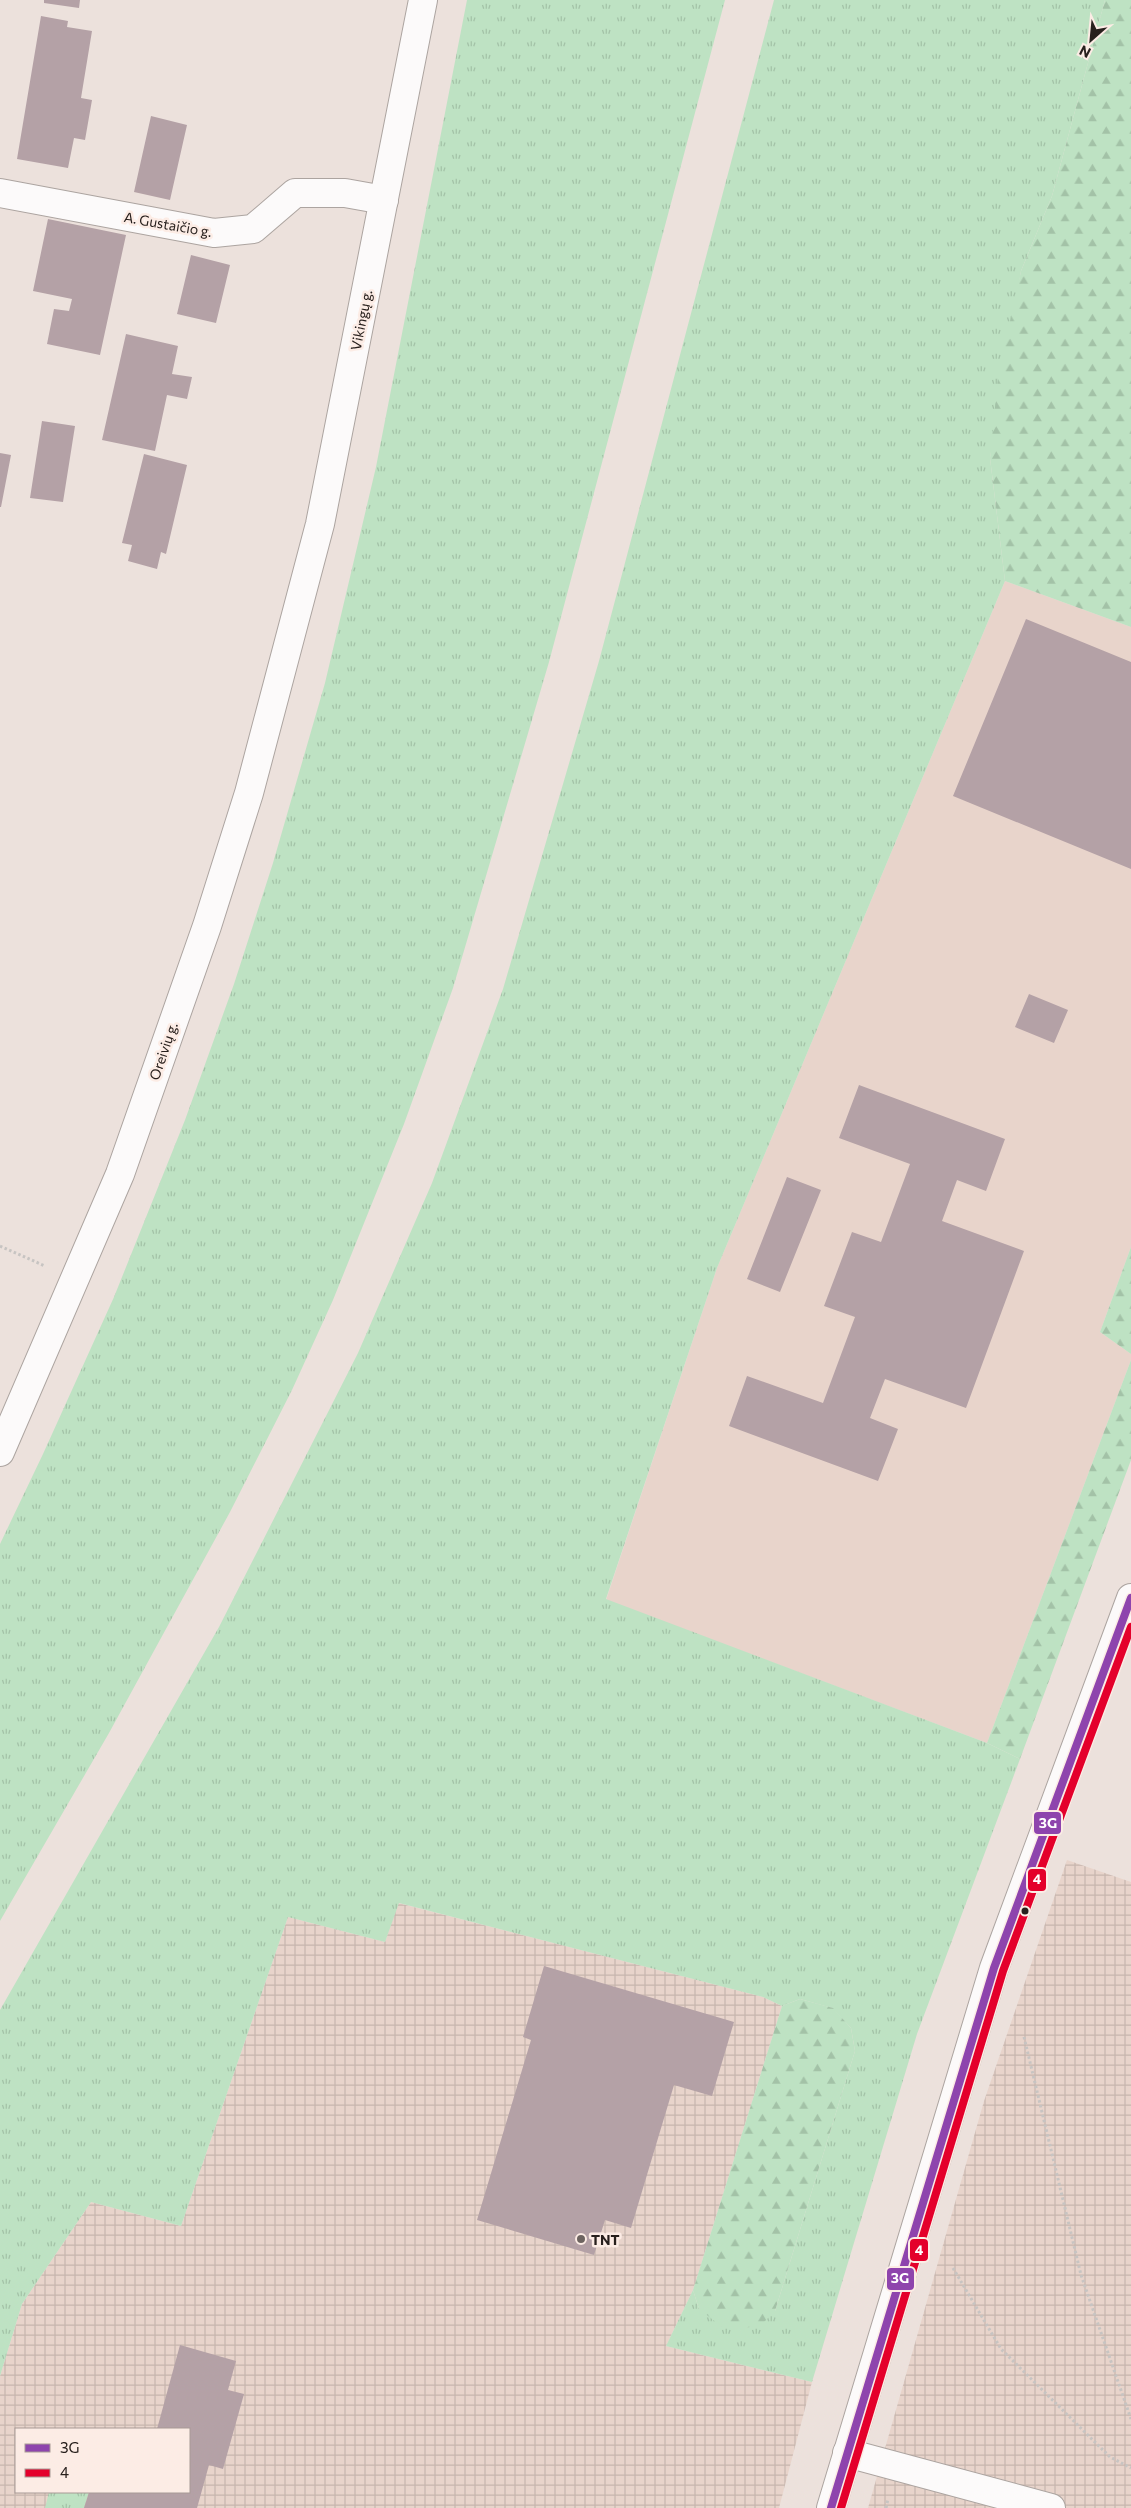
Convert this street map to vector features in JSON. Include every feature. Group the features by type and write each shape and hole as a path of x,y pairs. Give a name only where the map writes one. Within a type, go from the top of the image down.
{"main road":[{"name":"Vikingų g.","path":"291,638 320,524 423,0"},
{"name":"A. Gustaičio g.","path":"0,193 214,233 253,229 295,193 345,193 384,200"},
{"name":"Oreivių g.","path":"0,1452 120,1174 207,926 249,793 291,638"},
{"path":"831,2508 994,1968 1131,1598"},
{"path":"847,2453 1051,2508"}],"path":[{"path":"0,1246 76,1279"},
{"path":"1024,2037 1081,2276 1131,2418"},
{"path":"953,2268 1001,2349 1110,2457 1131,2468"}],"shaded area":[{"path":"1005,581 1131,627 1131,1247 1100,1332 1131,1354 1131,1360 987,1743 606,1600 717,1268"},
{"path":"1067,1860 1131,1882 1131,2508 868,2508 984,2101"},
{"path":"398,1903 763,1997 782,2006 693,2290 666,2346 812,2382 779,2508 0,2508 0,2376 22,2304 91,2202 181,2226 288,1917 385,1942"}],"green space":[{"path":"467,0 725,0 549,662 453,988 404,1124 333,1300 292,1390 230,1512 109,1733 0,1921 0,1544 114,1297 185,1120 234,984 273,863 325,683 376,467"},
{"path":"774,0 1105,0 1052,196 1021,271 990,458 1005,581 717,1268 606,1599 987,1743 1020,1759 917,2034 812,2382 666,2346 693,2290 699,2309 775,2311 855,2051 851,2028 832,2008 800,1999 782,2006 763,1997 399,1903 385,1942 288,1917 181,2226 91,2202 22,2304 0,2376 0,2010 219,1627 358,1353 432,1183 503,989 599,661"},
{"path":"1105,0 1131,0 1131,627 1005,581 990,458 998,377 1021,271 1052,196"},
{"path":"1131,1247 1131,1354 1100,1332"},
{"path":"1131,1360 1131,1460 1020,1759 987,1743"},
{"path":"800,1999 833,2008 851,2028 855,2051 775,2311 760,2326 733,2329 721,2326 699,2309 693,2290 782,2006"},
{"path":"49,2493 89,2493 84,2508 45,2508"}],"building":[{"path":"44,0 80,0 79,8 44,3"},
{"path":"41,16 68,21 67,27 92,31 81,98 92,100 85,140 74,138 68,168 17,159"},
{"path":"151,116 187,125 170,200 134,192"},
{"path":"48,219 126,235 100,355 47,344 54,309 69,311 72,299 33,291"},
{"path":"191,255 230,265 216,323 177,314"},
{"path":"126,334 178,346 172,374 192,377 187,399 167,395 155,451 102,440"},
{"path":"42,421 75,426 63,502 30,498"},
{"path":"0,453 11,455 1,507 0,507"},
{"path":"144,454 187,465 166,554 161,552 157,569 128,561 132,545 122,543"},
{"path":"1026,619 1131,662 1131,869 953,796"},
{"path":"1029,994 1068,1010 1054,1043 1015,1027"},
{"path":"859,1085 1005,1139 986,1191 957,1180 942,1221 1024,1251 966,1408 885,1379 870,1418 898,1429 878,1481 729,1426 747,1376 823,1403 855,1317 824,1306 852,1232 881,1242 910,1164 839,1138"},
{"path":"787,1177 821,1190 780,1292 747,1279"},
{"path":"544,1966 734,2022 712,2096 674,2085 631,2228 605,2220 594,2255 477,2220 531,2040 523,2037"},
{"path":"180,2345 236,2361 228,2390 244,2394 223,2469 209,2465 197,2508 84,2508 89,2493 190,2493 190,2428 157,2428"}],"transit line":[{"name":"3G","path":"831,2508 994,1968 1131,1598"},
{"name":"4","path":"841,2508 1003,1971 1131,1627"}],"place":[{"name":"TNT","path":"581,2239"}]}
